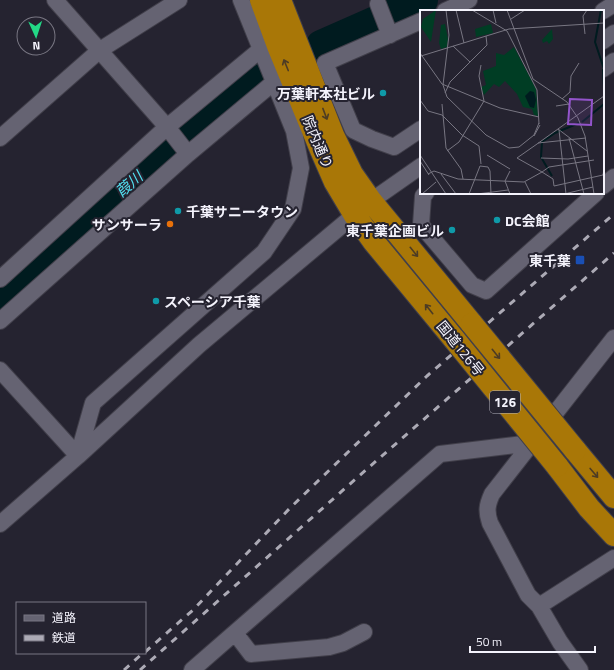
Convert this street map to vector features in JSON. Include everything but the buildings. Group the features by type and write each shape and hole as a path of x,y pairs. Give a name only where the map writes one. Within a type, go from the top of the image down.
{"highway":[{"name":"院内通り","path":"261,0 278,46 335,182 363,208"},
{"name":"院内通り","path":"280,0 333,135 352,174 363,208"},
{"name":"国道126号","path":"363,208 472,324 614,497"},
{"name":"国道126号","path":"363,208 374,242 557,466 589,508 614,536"}],"street":[{"path":"55,0 100,50 186,151"},
{"path":"0,138 100,50 179,0"},
{"path":"78,456 93,403 264,252 293,209 301,168 294,130 273,83 240,0"},
{"path":"447,10 469,0"},
{"path":"378,4 390,35"},
{"path":"604,10 614,4"},
{"path":"420,21 325,63 353,130 394,147 420,130"},
{"path":"604,40 614,33"},
{"path":"0,279 260,50"},
{"path":"604,68 614,61"},
{"path":"0,321 186,151 273,83"},
{"path":"0,524 78,456 199,345 363,208 420,167"},
{"path":"604,185 614,177"},
{"path":"425,194 422,196 421,225 472,285 486,291 595,194"},
{"path":"580,670 560,642 539,606 528,594 490,523 487,505 492,494 614,338"},
{"path":"0,370 78,456"},
{"path":"192,670 440,454 532,443"},
{"path":"539,606 614,558"},
{"path":"235,633 250,654 329,647 364,632"}],"waterway":[{"name":"葭川","path":"321,45 423,0"},
{"name":"葭川","path":"0,296 259,71"}],"railway":[{"path":"146,651 193,610 290,508 427,376 614,214"},
{"path":"140,670 614,253"},
{"path":"124,670 142,654"}],"place":[{"name":"万葉軒本社ビル","path":"383,93"},
{"name":"千葉サニータウン","path":"178,211"},
{"name":"DC会館","path":"497,220"},
{"name":"サンサーラ","path":"170,224"},
{"name":"東千葉企画ビル","path":"452,230"},
{"name":"東千葉","path":"580,260"},
{"name":"スペーシア千葉","path":"156,301"}]}
